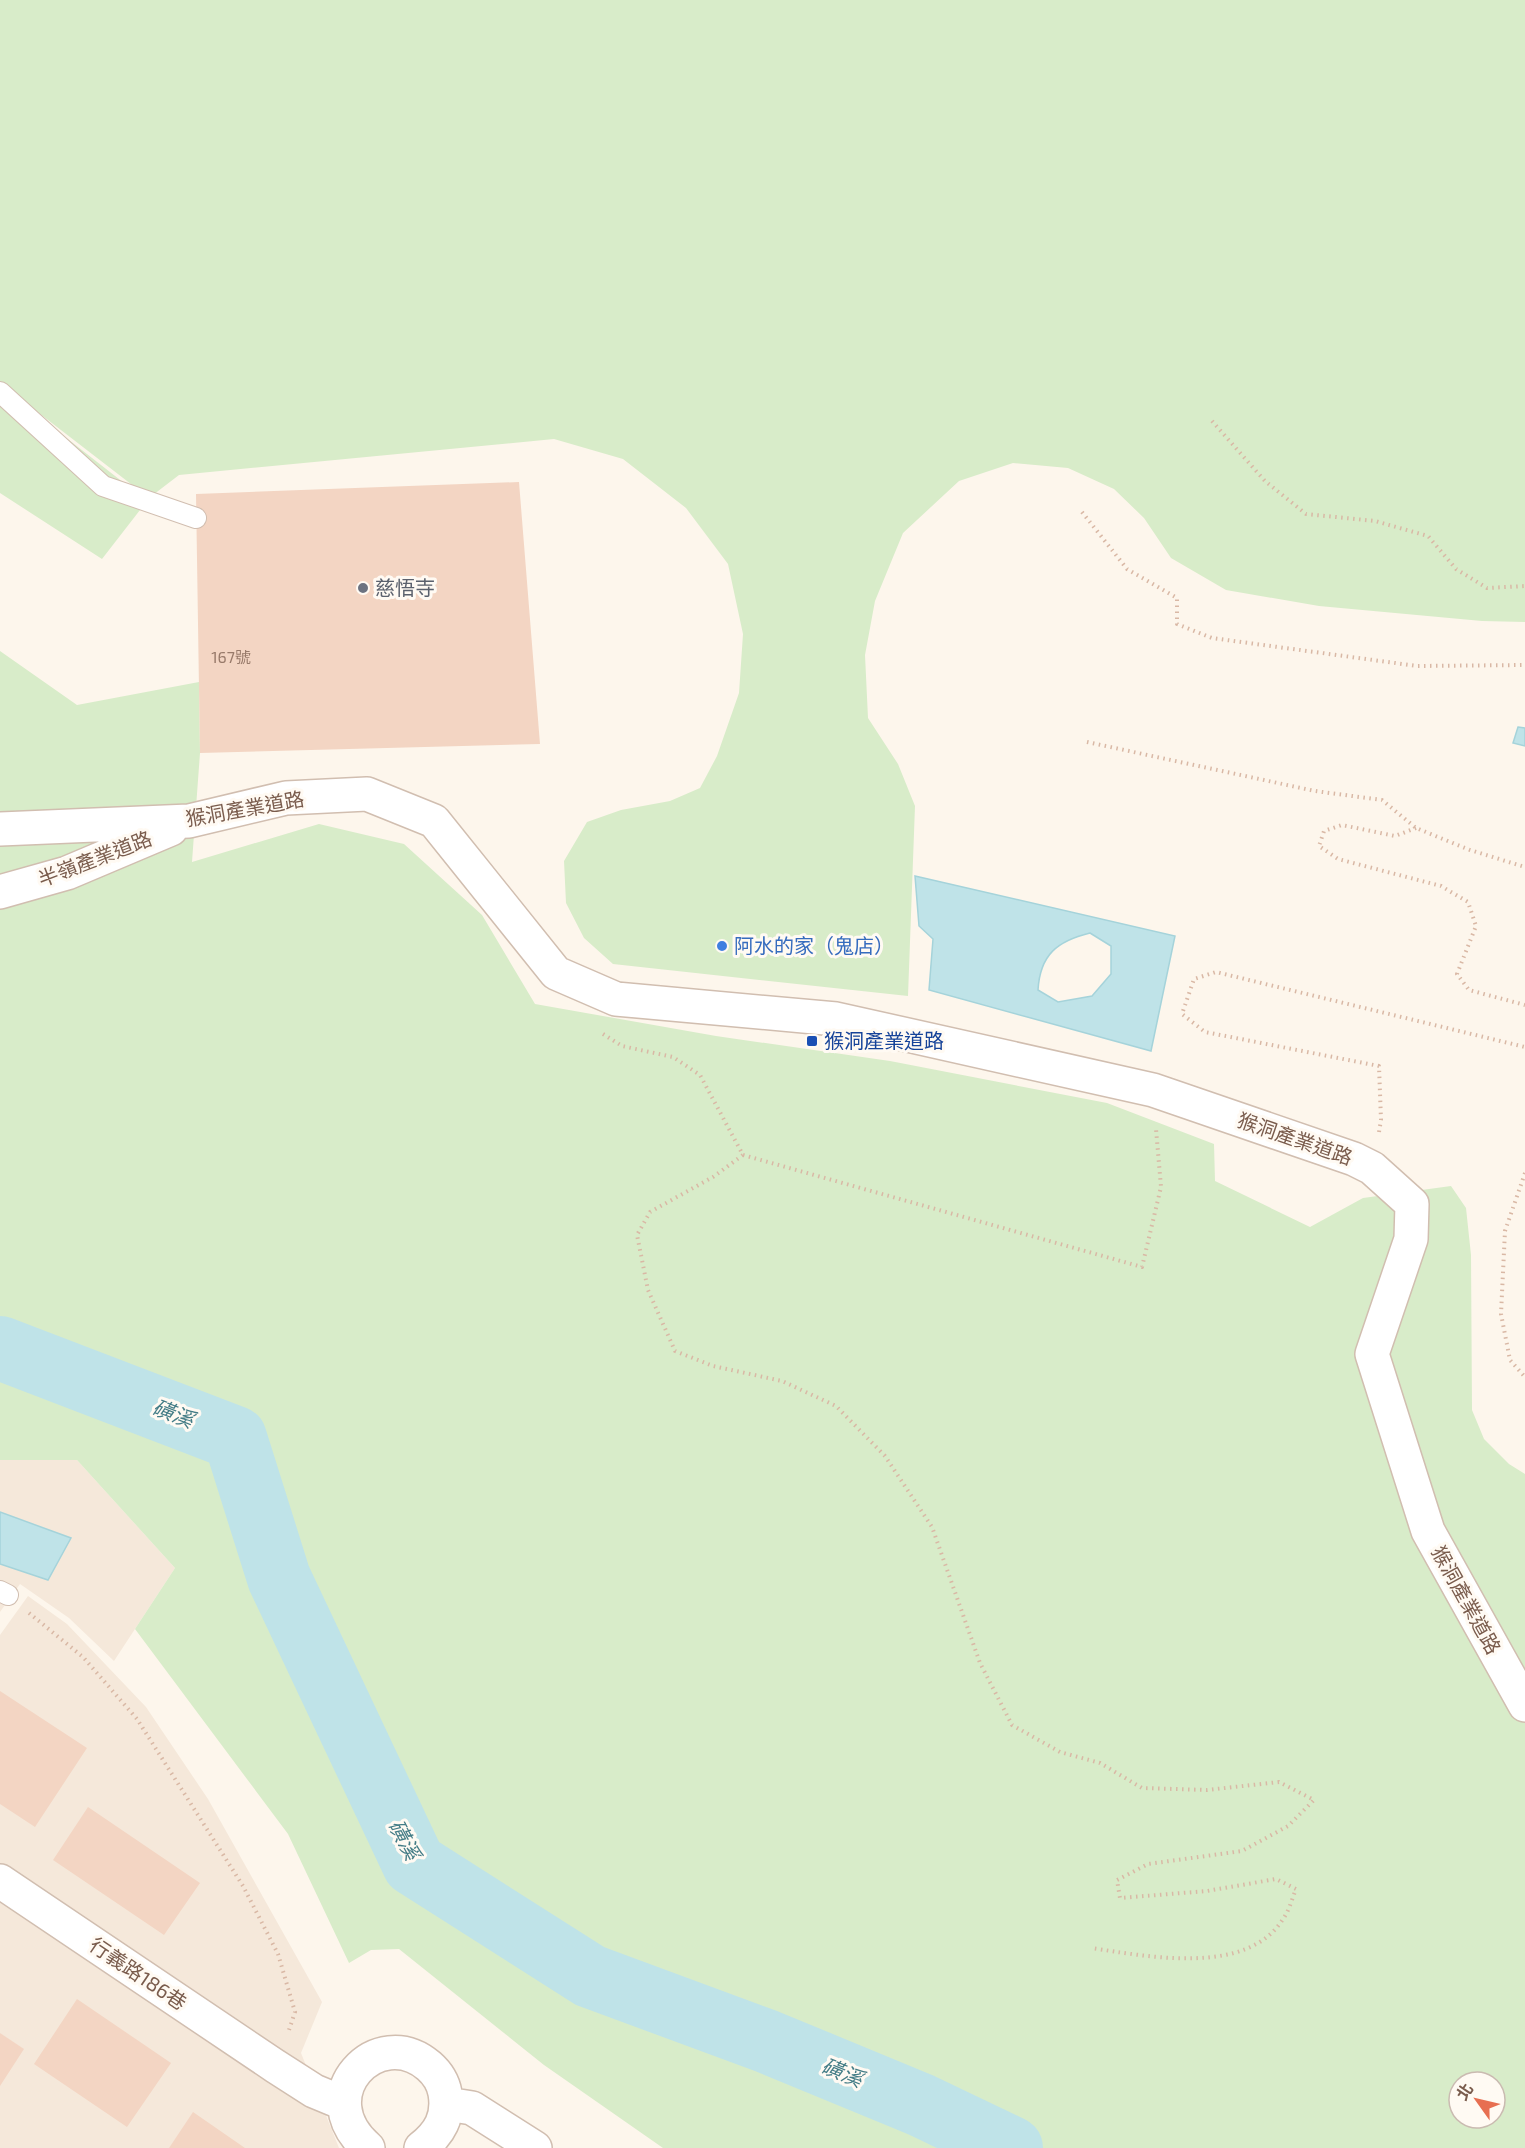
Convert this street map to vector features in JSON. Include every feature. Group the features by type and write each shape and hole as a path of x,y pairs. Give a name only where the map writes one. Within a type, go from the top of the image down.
{"street":[{"name":"猴洞產業道路","path":"0,829 189,821 286,798 367,794 434,821 556,972 616,999 836,1019 1153,1090 1354,1158 1372,1168 1412,1203 1411,1239 1372,1354 1428,1531 1525,1705"},
{"name":"半嶺產業道路","path":"0,892 67,873 189,821"},
{"name":"行義路186巷","path":"0,1881 275,2066 314,2091 343,2103"},
{"name":"行義路186巷","path":"275,2066 330,2077 356,2070 370,2059 387,2053 405,2053 422,2059 435,2071 444,2086 447,2104"},
{"path":"356,2070 347,2086 343,2103 346,2121 360,2144"},
{"path":"428,2143 444,2122 447,2104 472,2108 536,2148"},
{"path":"428,2143 462,2127 500,2125"}],"lane":[{"path":"0,392 103,486 196,518"}],"path":[{"path":"1212,421 1264,481 1306,514 1375,521 1428,536 1456,569 1487,588 1525,586"},
{"path":"1082,512 1127,569 1177,598 1177,624 1212,638 1417,666 1525,665"},
{"path":"1087,742 1315,791 1382,800 1416,828 1470,850 1525,867"},
{"path":"1416,828 1395,836 1342,825 1324,831 1319,846 1338,859 1441,886 1468,902 1476,926 1457,974 1469,990 1525,1005"},
{"path":"1372,1168 1382,1120 1378,1066 1205,1032 1182,1014 1194,979 1216,972 1525,1047"},
{"path":"594,1028 622,1046 673,1057 700,1075 743,1155 1142,1267 1161,1187 1153,1090"},
{"path":"743,1155 713,1177 650,1212 637,1235 648,1290 675,1351 713,1366 782,1381 836,1406 885,1456 932,1527 980,1663 1012,1725 1060,1752 1100,1763 1142,1788 1207,1790 1278,1782 1314,1800 1288,1826 1242,1851 1148,1864 1117,1880 1120,1899 1207,1891 1276,1879 1296,1889 1283,1921 1261,1940 1223,1958 1172,1959 1091,1948"},
{"path":"1525,1173 1505,1231 1501,1314 1510,1360 1525,1377"},
{"path":"4,1593 82,1657 137,1719 243,1886 278,1954 295,2012 275,2066"}],"shaded area":[{"path":"0,1460 77,1460 175,1568 114,1661 69,1618 20,1584 0,1612"},
{"path":"28,1596 67,1624 146,1707 208,1799 322,2002 301,2053 339,2148 0,2148 0,1635"}],"green space":[{"path":"0,0 1525,0 1525,622 1482,621 1319,606 1226,590 1171,558 1144,518 1114,489 1068,468 1013,463 959,481 903,533 875,601 865,655 868,718 898,764 915,806 908,996 613,964 584,938 566,903 564,861 587,822 621,810 670,801 700,788 717,756 739,693 743,634 728,564 686,508 623,459 554,439 179,475 149,498 0,383"},
{"path":"0,386 147,501 102,559 0,493"},
{"path":"0,651 77,705 199,682 200,753 192,862 319,824 404,844 482,915 535,1004 716,1036 890,1061 1107,1103 1214,1144 1215,1181 1310,1227 1363,1198 1451,1186 1466,1208 1471,1255 1472,1410 1484,1439 1509,1464 1525,1474 1525,2148 663,2148 544,2065 399,1949 371,1950 349,1963 288,1834 135,1629 175,1568 77,1460 0,1460"}],"water":[{"path":"1518,727 1525,728 1525,746 1513,743"},
{"path":"915,876 1175,936 1151,1051 929,990 933,939 919,926","holes":["1090,933 1111,946 1111,974 1092,996 1058,1002 1038,990 1042,967 1052,951 1068,940"]},
{"path":"0,1512 71,1538 48,1580 0,1564"}],"building":[{"name":"慈悟寺","path":"519,482 540,744 200,753 196,494"},
{"path":"0,1691 87,1748 35,1827 0,1804"},
{"path":"88,1807 200,1883 164,1935 53,1860"},
{"path":"77,1999 171,2063 127,2127 34,2064"},
{"path":"0,2033 24,2049 0,2086"},
{"path":"193,2112 245,2148 169,2148"}],"waterway":[{"name":"磺溪","path":"0,1348 235,1438 279,1578 414,1864 590,1976 766,2041 921,2105 1011,2148"}],"place":[{"name":"慈悟寺","path":"363,588"},
{"name":"阿水的家（鬼店）","path":"722,946"},
{"name":"猴洞產業道路","path":"812,1041"}]}
